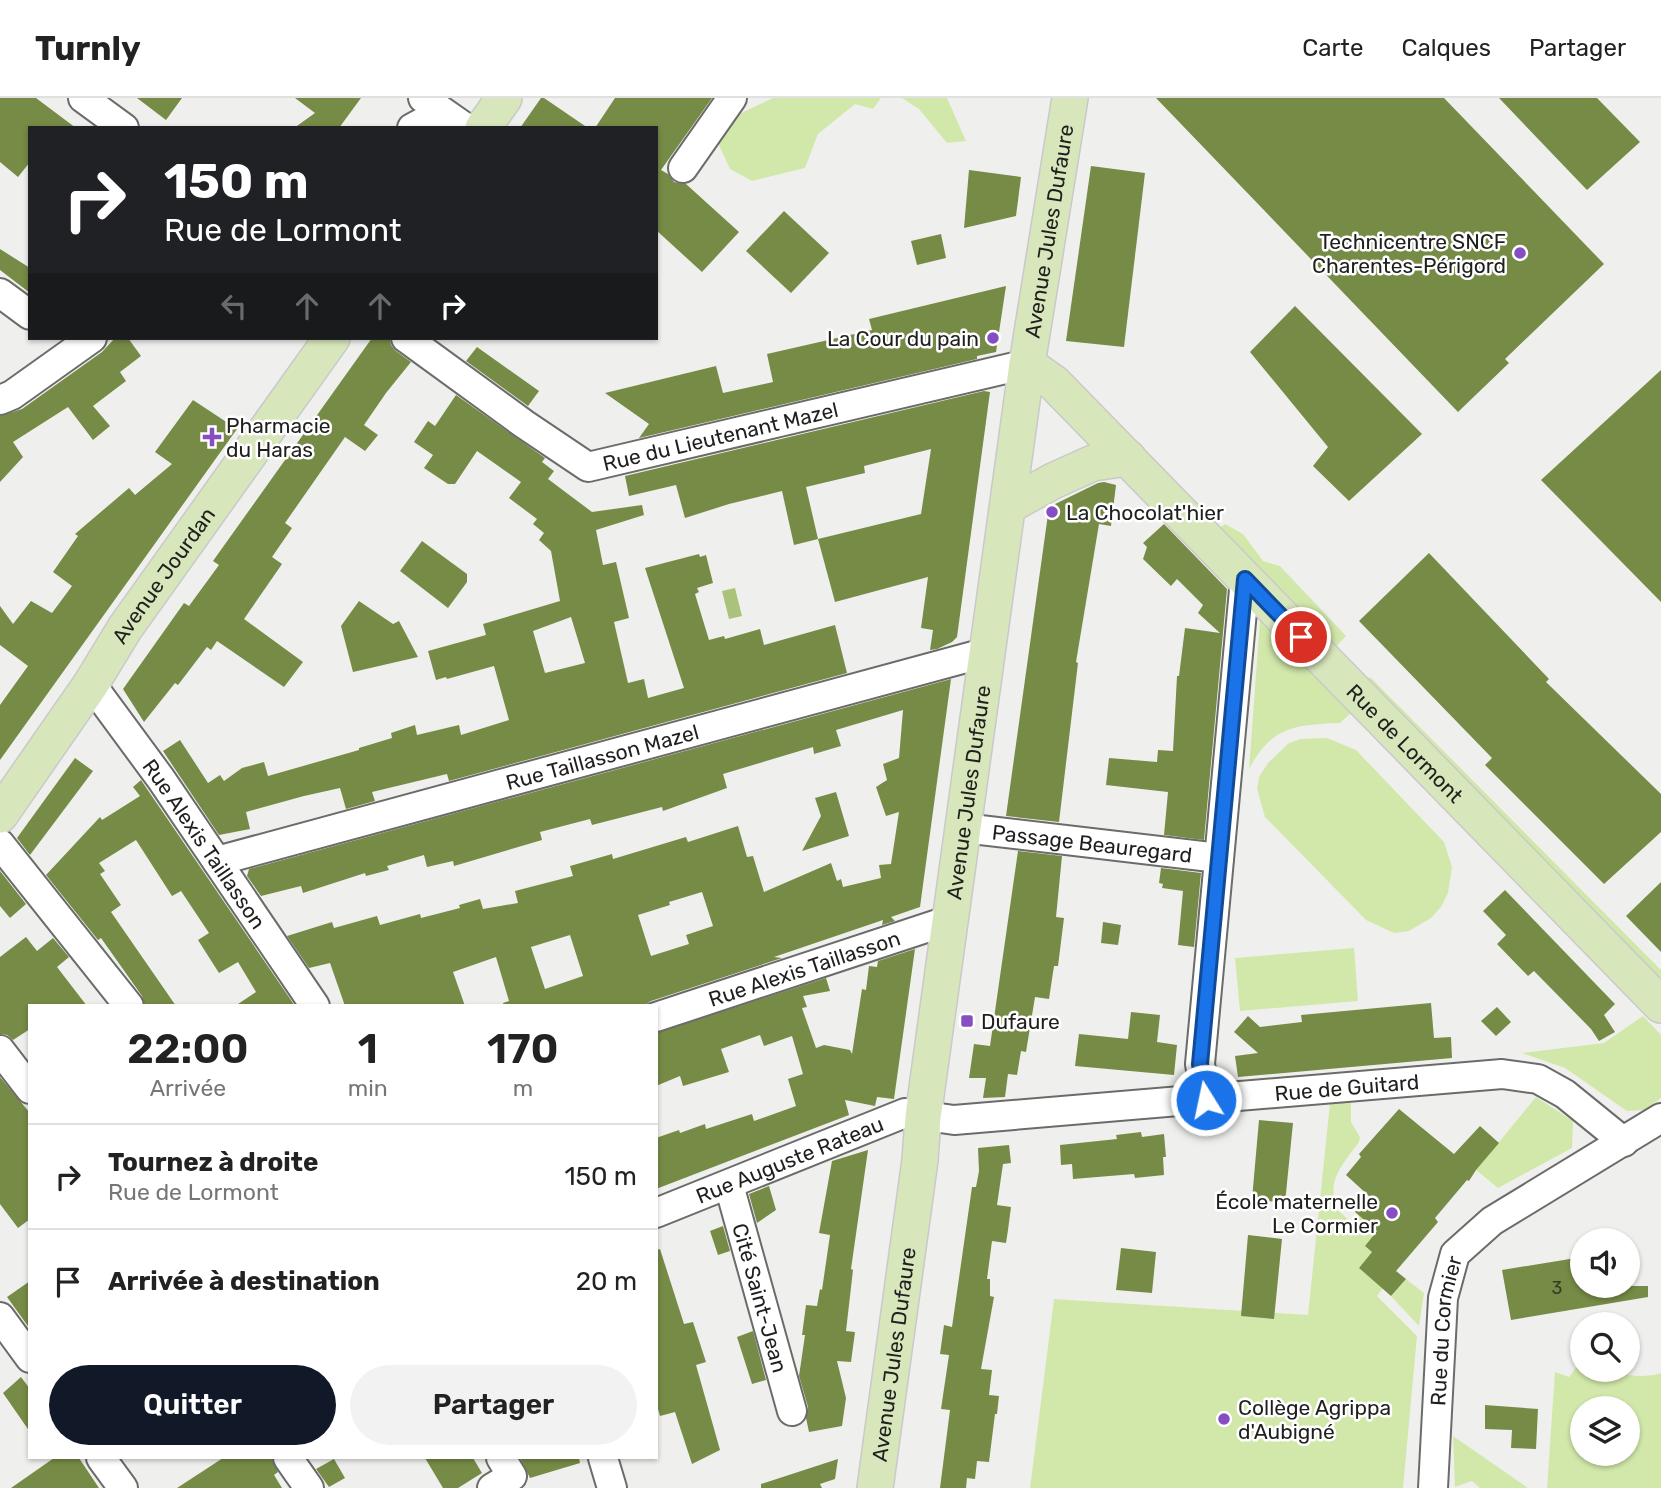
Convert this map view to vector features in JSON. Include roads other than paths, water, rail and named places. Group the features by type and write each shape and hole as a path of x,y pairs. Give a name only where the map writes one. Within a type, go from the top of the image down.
{"main road":[{"path":"467,125 504,98"},
{"name":"Avenue Jules Dufaure","path":"875,1488 920,1160 923,1116 1027,364 1070,98"},
{"name":"Avenue Jourdan","path":"0,815 91,684 119,636 331,340"},
{"name":"Rue de Lormont","path":"1027,364 1054,383 1661,1005"},
{"path":"1008,506 1093,463 1128,458"}],"street":[{"path":"83,98 121,126"},
{"path":"423,98 467,125"},
{"path":"683,168 733,98"},
{"path":"416,126 423,122 467,125"},
{"path":"0,293 28,314"},
{"name":"Rue du Lieutenant Mazel","path":"409,340 588,467 1027,364"},
{"path":"0,400 12,395 77,342"},
{"path":"1206,1100 1200,1064 1245,579"},
{"name":"Rue Taillasson Mazel","path":"217,861 988,652"},
{"name":"Rue Alexis Taillasson","path":"91,684 161,779 314,1004"},
{"name":"Passage Beauregard","path":"963,828 1219,858"},
{"path":"0,844 127,1004"},
{"name":"Rue Alexis Taillasson","path":"658,1016 950,920"},
{"path":"0,1050 28,1086"},
{"name":"Rue de Guitard","path":"923,1116 954,1121 1502,1074 1538,1079 1565,1094 1624,1142"},
{"name":"Rue Auguste Rateau","path":"658,1212 905,1113 923,1116"},
{"name":"Rue du Cormier","path":"1433,1488 1443,1298 1455,1254 1492,1221 1661,1118"},
{"name":"Cité Saint-Jean","path":"729,1185 792,1412"},
{"path":"0,1317 28,1355"},
{"path":"102,1459 122,1488"},
{"path":"289,1459 309,1488"},
{"path":"492,1488 512,1476 502,1459"},
{"path":"603,1459 611,1488"}],"place":[{"name":"Technicentre SNCF Charentes-Périgord","path":"1520,253"},
{"name":"La Cour du pain","path":"993,338"},
{"name":"Pharmacie du Haras","path":"212,437"},
{"name":"La Chocolat'hier","path":"1052,512"},
{"name":"Dufaure","path":"967,1021"},
{"name":"École maternelle Le Cormier","path":"1392,1213"},
{"name":"Collège Agrippa d'Aubigné","path":"1224,1419"}]}
